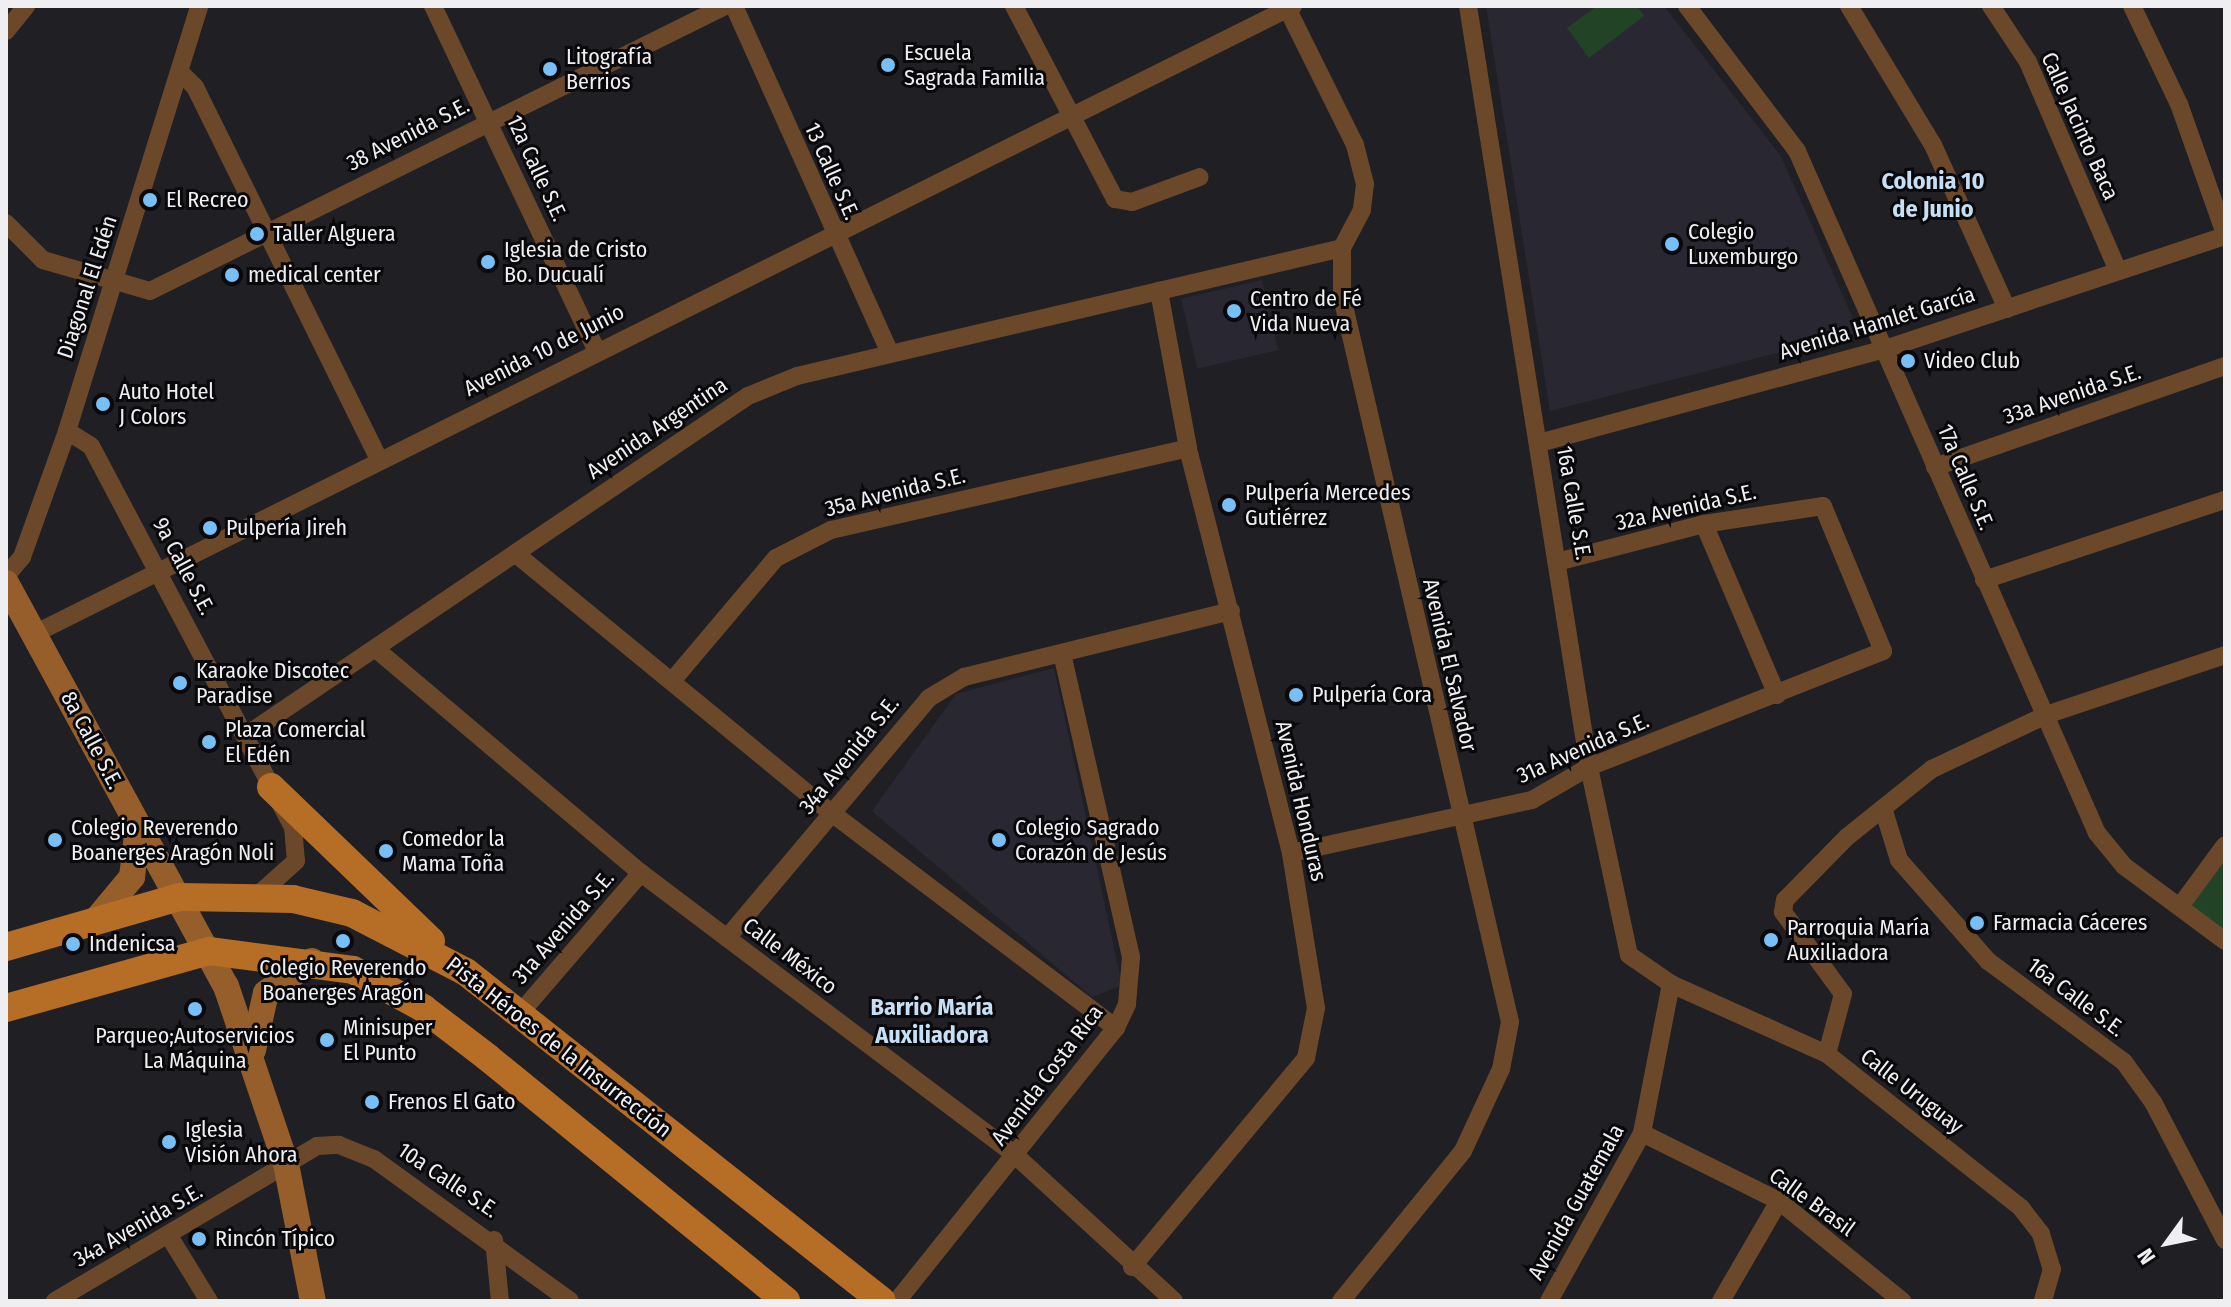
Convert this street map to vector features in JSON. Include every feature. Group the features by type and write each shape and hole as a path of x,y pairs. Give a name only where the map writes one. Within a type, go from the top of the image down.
{"main road":[{"name":"8a Calle S.E.","path":"6,583 209,951 252,1057 286,1164 313,1301"},
{"path":"271,787 452,962"},
{"path":"97,919 132,877 138,827"},
{"name":"Pista Héroes de la Insurrección","path":"6,947 179,897 256,897 352,913 452,962 521,1012 882,1301"},
{"path":"6,1008 209,951 312,961 353,970 423,1008 786,1301"},
{"path":"252,1057 264,997 312,961"}],"street":[{"path":"6,31 26,6"},
{"name":"Diagonal El Edén","path":"6,576 22,557 67,431 181,73 199,6"},
{"name":"12a Calle S.E.","path":"433,6 597,351"},
{"name":"38 Avenida S.E.","path":"112,284 150,291 488,120 725,6"},
{"name":"13 Calle S.E.","path":"734,6 890,353"},
{"path":"1014,6 1068,113 1121,204 1200,177"},
{"name":"16a Calle S.E.","path":"1468,6 1561,561 1589,767 1629,955 1671,984"},
{"name":"17a Calle S.E.","path":"1687,6 1797,151 2097,833 2124,866 2181,905 2225,941"},
{"path":"1849,6 1933,145 2007,309"},
{"name":"Calle Jacinto Baca","path":"1991,6 2028,62 2117,269"},
{"path":"2132,6 2179,104 2225,235"},
{"name":"Avenida 10 de Junio","path":"34,634 159,567 379,460 1068,113 1289,7"},
{"name":"Avenida El Salvador","path":"1289,7 1355,145 1365,184 1362,210 1342,248 1344,308 1510,1022 1501,1069 1463,1151 1341,1301"},
{"path":"181,73 195,87 379,460"},
{"path":"6,223 43,260 112,284"},
{"name":"Avenida Hamlet García","path":"1539,443 1885,349 2225,235"},
{"name":"Avenida Argentina","path":"245,736 377,650 748,396 890,353 1342,248"},
{"name":"Avenida Honduras","path":"1132,1267 1306,1058 1316,1008 1291,853 1188,448 1159,291"},
{"name":"33a Avenida S.E.","path":"1935,467 2225,366"},
{"name":"9a Calle S.E.","path":"67,431 91,446 159,567 293,827 298,855 283,879 256,897"},
{"name":"35a Avenida S.E.","path":"672,681 776,558 831,530 1188,448"},
{"path":"1984,580 2225,500"},
{"name":"32a Avenida S.E.","path":"1561,561 1704,524 1823,506 1883,651"},
{"path":"1704,524 1777,695"},
{"path":"516,554 833,814 1116,1028"},
{"name":"34a Avenida S.E.","path":"727,938 833,814 901,722 929,698 964,677 1231,611"},
{"name":"Calle México","path":"377,650 641,873 1016,1156 1132,1267 1174,1301"},
{"name":"31a Avenida S.E.","path":"1291,853 1532,800 1589,767 1883,651"},
{"name":"Avenida Costa Rica","path":"897,1301 1116,1028 1127,1004 1131,957 1062,654"},
{"path":"1827,1054 1843,994 1793,930 1785,900 1883,808 1932,769 2046,715 2225,655"},
{"name":"16a Calle S.E.","path":"1883,808 1899,860 1980,952 2124,1062 2153,1102 2225,1240"},
{"path":"2181,905 2225,845"},
{"name":"31a Avenida S.E.","path":"521,1012 641,873"},
{"name":"Calle Uruguay","path":"1671,984 1827,1054 2021,1208 2041,1234 2052,1269 2043,1301"},
{"name":"Avenida Guatemala","path":"1549,1301 1642,1133 1671,984"},
{"name":"Calle Brasil","path":"1642,1133 1779,1201 1902,1301"},
{"name":"10a Calle S.E.","path":"286,1164 317,1146 339,1145 374,1159 494,1240 570,1301"},
{"name":"34a Avenida S.E.","path":"55,1301 286,1164"},
{"path":"1721,1301 1779,1201"},
{"path":"169,1236 209,1301"},
{"path":"494,1240 500,1301"}],"shaded area":[{"name":"Colegio Luxemburgo","path":"1486,6 1664,6 1781,156 1859,332 1550,411"},
{"path":"1262,280 1278,350 1197,369 1181,299"},
{"name":"Colegio Sagrado Corazón de Jesús","path":"1054,668 1122,985 1092,997 872,811 956,694"}],"green space":[{"path":"1597,6 1637,6 1644,16 1589,58 1567,28"},
{"path":"2225,845 2225,941 2181,905"}],"place":[{"name":"Escuela Sagrada Familia","path":"888,65"},
{"name":"Litografía Berrios","path":"550,69"},
{"name":"El Recreo","path":"150,200"},
{"name":"Taller Alguera","path":"257,234"},
{"name":"Colegio Luxemburgo","path":"1672,244"},
{"name":"Iglesia de Cristo Bo. Ducualí","path":"488,262"},
{"name":"medical center","path":"232,275"},
{"name":"Centro de Fé Vida Nueva","path":"1234,311"},
{"name":"Video Club","path":"1908,361"},
{"name":"Auto Hotel J Colors","path":"103,404"},
{"name":"Pulpería Mercedes Gutiérrez","path":"1229,505"},
{"name":"Pulpería Jireh","path":"210,528"},
{"name":"Karaoke Discotec Paradise","path":"180,683"},
{"name":"Pulpería Cora","path":"1296,695"},
{"name":"Plaza Comercial El Edén","path":"209,742"},
{"name":"Colegio Reverendo Boanerges Aragón Noli","path":"55,840"},
{"name":"Colegio Sagrado Corazón de Jesús","path":"999,840"},
{"name":"Comedor la Mama Toña","path":"386,851"},
{"name":"Farmacia Cáceres","path":"1977,923"},
{"name":"Parroquia María Auxiliadora","path":"1771,940"},
{"name":"Colegio Reverendo Boanerges Aragón","path":"343,941"},
{"name":"Indenicsa","path":"73,944"},
{"name":"Parqueo;Autoservicios La Máquina","path":"195,1009"},
{"name":"Minisuper El Punto","path":"327,1040"},
{"name":"Frenos El Gato","path":"372,1102"},
{"name":"Iglesia Visión Ahora","path":"169,1142"},
{"name":"Rincón Típico","path":"199,1239"}],"district":[{"name":"Colonia 10 de Junio","path":"1933,196"},
{"name":"Barrio María Auxiliadora","path":"932,1022"}]}
